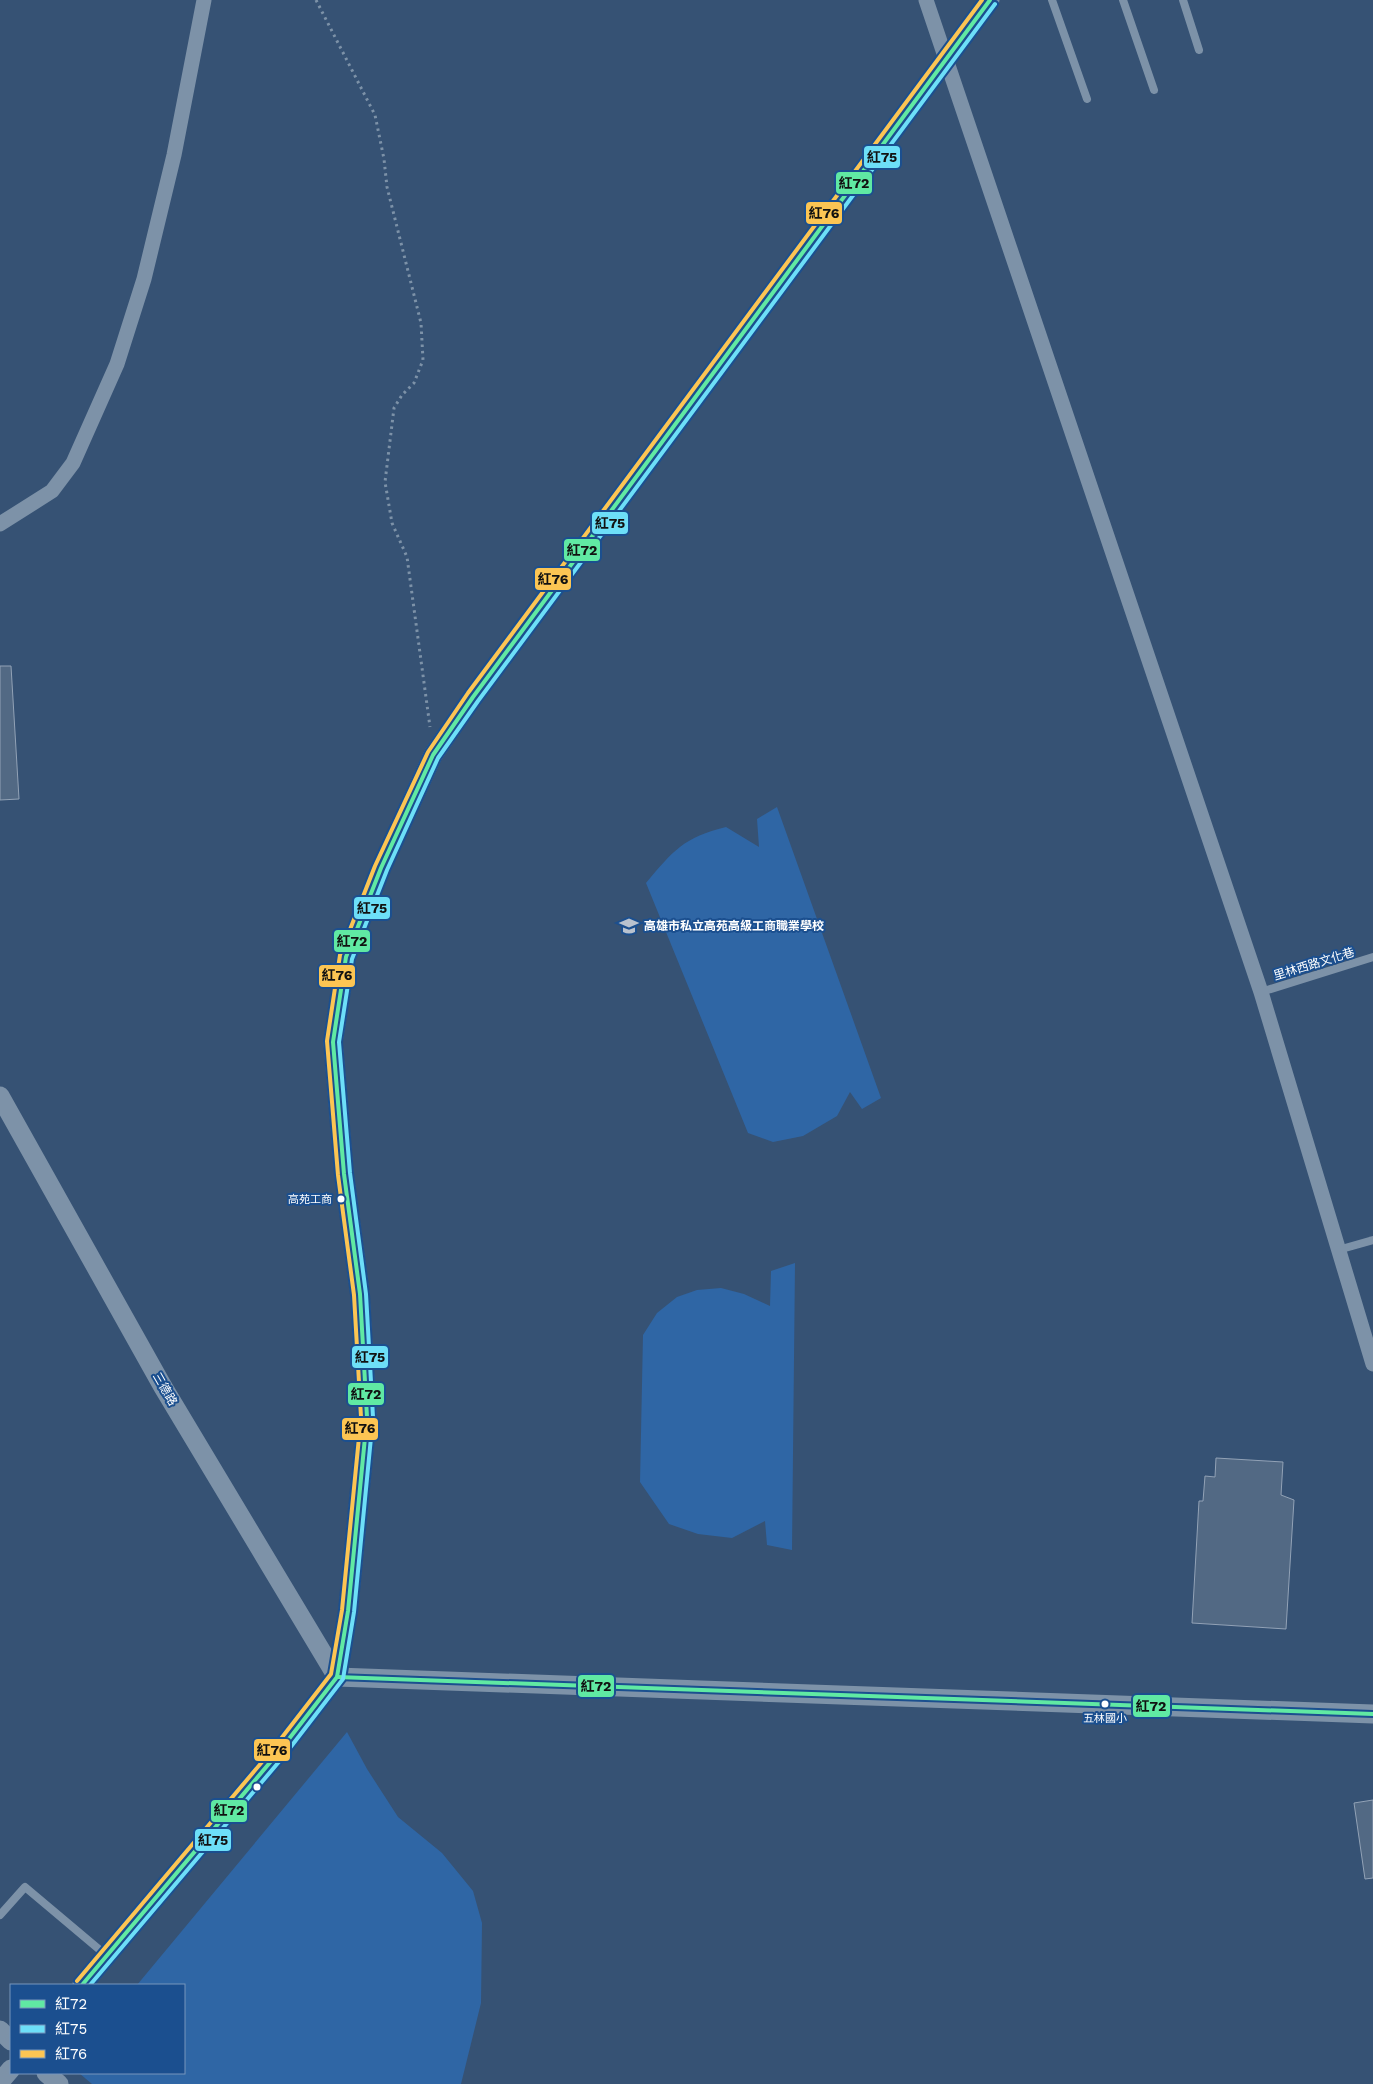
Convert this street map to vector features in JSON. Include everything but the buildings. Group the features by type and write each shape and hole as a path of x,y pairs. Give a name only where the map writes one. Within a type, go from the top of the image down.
{"street":[{"path":"0,524 52,491 73,463 117,364 146,270 174,154 204,0"},
{"path":"926,0 945,62 1261,992 1373,1364"},
{"path":"83,1984 278,1753 337,1677 348,1611 367,1417 360,1294 344,1174 333,1042 346,957 380,868 433,755 472,697 990,0"},
{"name":"三德路","path":"0,1096 164,1387 337,1677"},
{"path":"337,1677 1373,1714"},
{"path":"0,2030 10,2040"},
{"path":"0,2082 10,2070"},
{"path":"47,2074 59,2084"}],"lane":[{"path":"1052,0 1087,99"},
{"path":"1123,0 1154,90"},
{"path":"1183,0 1199,50"},
{"name":"里林西路文化巷","path":"1261,992 1373,957"},
{"path":"1338,1250 1373,1240"},
{"path":"0,1915 25,1887 107,1956"}],"path":[{"path":"316,0 375,115 384,159 387,187 421,323 423,360 414,383 402,395 394,408 386,482 392,524 407,556 433,755"}],"shaded area":[{"path":"777,807 881,1098 862,1109 850,1092 837,1116 803,1136 773,1142 748,1133 646,883 680,847 700,835 712,831 726,827 759,847 757,819"},
{"path":"795,1263 792,1550 767,1545 765,1521 732,1538 698,1534 669,1524 640,1482 643,1335 657,1313 677,1297 697,1290 721,1288 744,1294 770,1306 771,1271"},
{"path":"347,1732 367,1769 398,1817 442,1853 473,1891 482,1923 481,2003 461,2084 92,2084 80,2074 185,2074 185,1984 138,1984"}],"transit line":[{"name":"紅76","path":"77,1981 273,1749 331,1674 342,1610 361,1417 354,1295 338,1175 327,1041 340,955 375,866 428,752 468,693 982,0"},
{"name":"紅72","path":"83,1984 278,1753 337,1677 348,1611 367,1417 360,1294 344,1174 333,1042 346,957 381,868 433,755 473,697 990,0"},
{"name":"紅75","path":"91,1984 283,1757 343,1679 354,1612 373,1417 366,1294 350,1173 339,1042 352,959 387,870 438,758 478,701 995,4"},
{"name":"紅72","path":"337,1677 1373,1714"}],"place":[{"name":"高雄市私立高苑高級工商職業學校","path":"629,926"},
{"name":"高苑工商","path":"341,1199"},
{"name":"五林國小","path":"1105,1704"}]}
